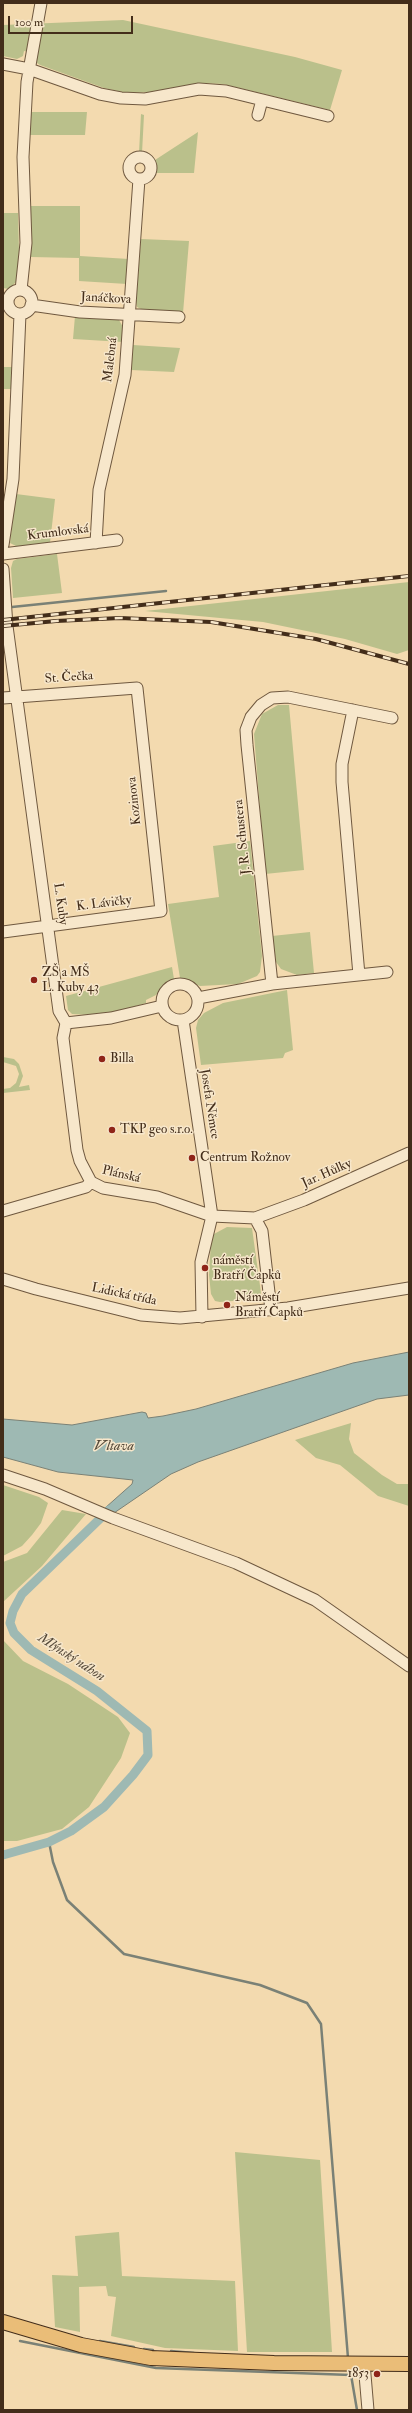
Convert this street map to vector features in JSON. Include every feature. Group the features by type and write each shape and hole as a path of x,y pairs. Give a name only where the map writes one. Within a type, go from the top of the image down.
{"main road":[{"path":"3,2322 81,2345 151,2358 274,2363 409,2364"}],"street":[{"path":"21,290 26,242 23,157 27,82 41,3"},
{"path":"3,64 29,69 100,94 121,98 145,99 199,89 226,91 328,116"},
{"path":"258,115 262,100"},
{"name":"Malebná","path":"96,542 99,490 125,375 139,179"},
{"path":"21,290 30,297 31,305 27,312 20,314 10,309 6,296 21,290"},
{"name":"Janáčkova","path":"31,305 80,312 179,317"},
{"path":"3,545 13,479 20,314"},
{"name":"Krumlovská","path":"3,554 117,540"},
{"name":"L. Kuby","path":"3,569 7,623 49,925 59,1011 66,1022"},
{"name":"St. Čečka","path":"3,698 137,688"},
{"name":"Kozinova","path":"137,688 161,911"},
{"name":"J. R. Schustera","path":"272,984 246,730 251,717 261,705 272,698 288,697 353,710"},
{"path":"359,975 342,782 342,764 353,710 392,718"},
{"name":"K. Lávičky","path":"3,932 161,911"},
{"path":"198,998 272,984 387,972"},
{"path":"177,984 190,987 198,998 195,1012 183,1020 170,1017 162,1006 164,992 177,984"},
{"path":"91,1182 80,1161 77,1150 63,1038 66,1022 111,1018 162,1006"},
{"name":"Josefa Němce","path":"183,1020 212,1216"},
{"name":"Jar. Hůlky","path":"255,1218 304,1200 409,1153"},
{"name":"Plánská","path":"3,1211 86,1186 91,1182 103,1188 157,1197 212,1216 255,1218"},
{"path":"202,1317 201,1262 212,1216"},
{"path":"255,1218 262,1234 271,1310"},
{"name":"Lidická třída","path":"3,1279 142,1316 180,1318 271,1310 409,1288"},
{"path":"3,1475 45,1489 112,1517 236,1563 315,1600 409,1666"},
{"path":"361,2363 368,2410"}],"green space":[{"path":"123,20 295,57 342,70 330,110 223,84 201,83 154,92 127,93 104,88 40,65 37,63 37,54 24,51 23,56 17,59 3,56 3,25"},
{"path":"31,112 87,112 85,135 29,135"},
{"path":"141,114 144,115 142,153 139,153"},
{"path":"198,132 194,173 155,173 155,160"},
{"path":"30,206 80,206 80,256 129,259 127,284 79,281 79,258 31,257"},
{"path":"3,213 18,213 19,251 17,281 9,289 3,288"},
{"path":"141,239 189,241 183,313 143,310 137,307 136,302"},
{"path":"75,316 119,320 123,327 123,342 73,339"},
{"path":"133,345 180,348 174,372 131,370"},
{"path":"3,367 12,367 11,389 3,389"},
{"path":"16,494 55,499 50,543 18,547 10,543"},
{"path":"57,554 62,593 13,598 11,568 13,561 17,559"},
{"path":"409,582 409,650 397,654 345,639 263,622 145,611"},
{"path":"278,705 289,705 304,870 265,874 254,734 262,714"},
{"path":"250,841 262,956 260,972 257,976 238,984 200,986 180,978 168,904 219,897 213,846"},
{"path":"310,932 314,973 297,975 281,969 276,962 272,936"},
{"path":"172,967 174,979 166,982 156,995 146,1000 146,1003 120,1011 90,1017 89,1015 72,1014 68,1010 66,996"},
{"path":"287,990 293,1050 285,1053 283,1058 201,1065 196,1028 198,1020 204,1013 223,1003"},
{"path":"3,1057 14,1059 19,1064 23,1076 19,1087 29,1085 30,1090 3,1093 3,1089 10,1088 16,1083 19,1074 16,1066 3,1062"},
{"path":"227,1227 252,1228 261,1293 258,1299 220,1302 215,1301 211,1294 209,1275 211,1241 214,1234"},
{"path":"351,1423 349,1439 354,1453 382,1475 397,1484 409,1484 409,1506 378,1496 340,1465 316,1458 295,1440"},
{"path":"3,1485 39,1497 48,1503 41,1523 32,1535 22,1546 3,1556"},
{"path":"62,1510 86,1514 42,1566 3,1602 3,1562 27,1553"},
{"path":"3,1640 23,1661 68,1684 118,1717 130,1733 121,1758 89,1807 62,1829 17,1841 3,1841"},
{"path":"235,2152 320,2160 332,2352 247,2352"},
{"path":"119,2232 122,2276 235,2281 238,2351 165,2348 111,2336 116,2297 108,2296 106,2286 79,2287 80,2332 55,2327 52,2275 78,2276 75,2236"}],"water":[{"name":"Vltava","path":"409,1352 409,1395 377,1399 198,1462 171,1474 114,1513 105,1508 132,1484 133,1480 58,1472 3,1457 3,1419 72,1425 142,1412 146,1413 148,1418 163,1416 196,1409 353,1363"}],"waterway":[{"path":"12,607 166,591"},
{"name":"Mlýnský náhon","path":"3,1855 49,1842 71,1831 104,1807 133,1775 148,1755 147,1731 97,1691 31,1650 14,1633 10,1623 13,1611 22,1594 109,1510"},
{"path":"49,1842 53,1862 67,1900 124,1954 260,1985 307,2003 321,2024 348,2358"},
{"path":"20,2341 156,2368 351,2375"},
{"path":"100,2341 134,2347"},
{"path":"144,2349 153,2350"},
{"path":"171,2351 194,2353"},
{"path":"350,2369 357,2410"}],"railway":[{"path":"3,620 409,576"},
{"path":"3,626 56,621 120,618 211,622 316,639 409,664"}],"place":[{"name":"ZŠ a MŠ L. Kuby 43","path":"34,980"},
{"name":"Billa","path":"102,1059"},
{"name":"TKP geo s.r.o.","path":"112,1130"},
{"name":"Centrum Rožnov","path":"192,1158"},
{"name":"náměstí Bratří Čapků","path":"205,1268"},
{"name":"Náměstí Bratří Čapků","path":"227,1305"},
{"name":"1853","path":"377,2374"}]}
